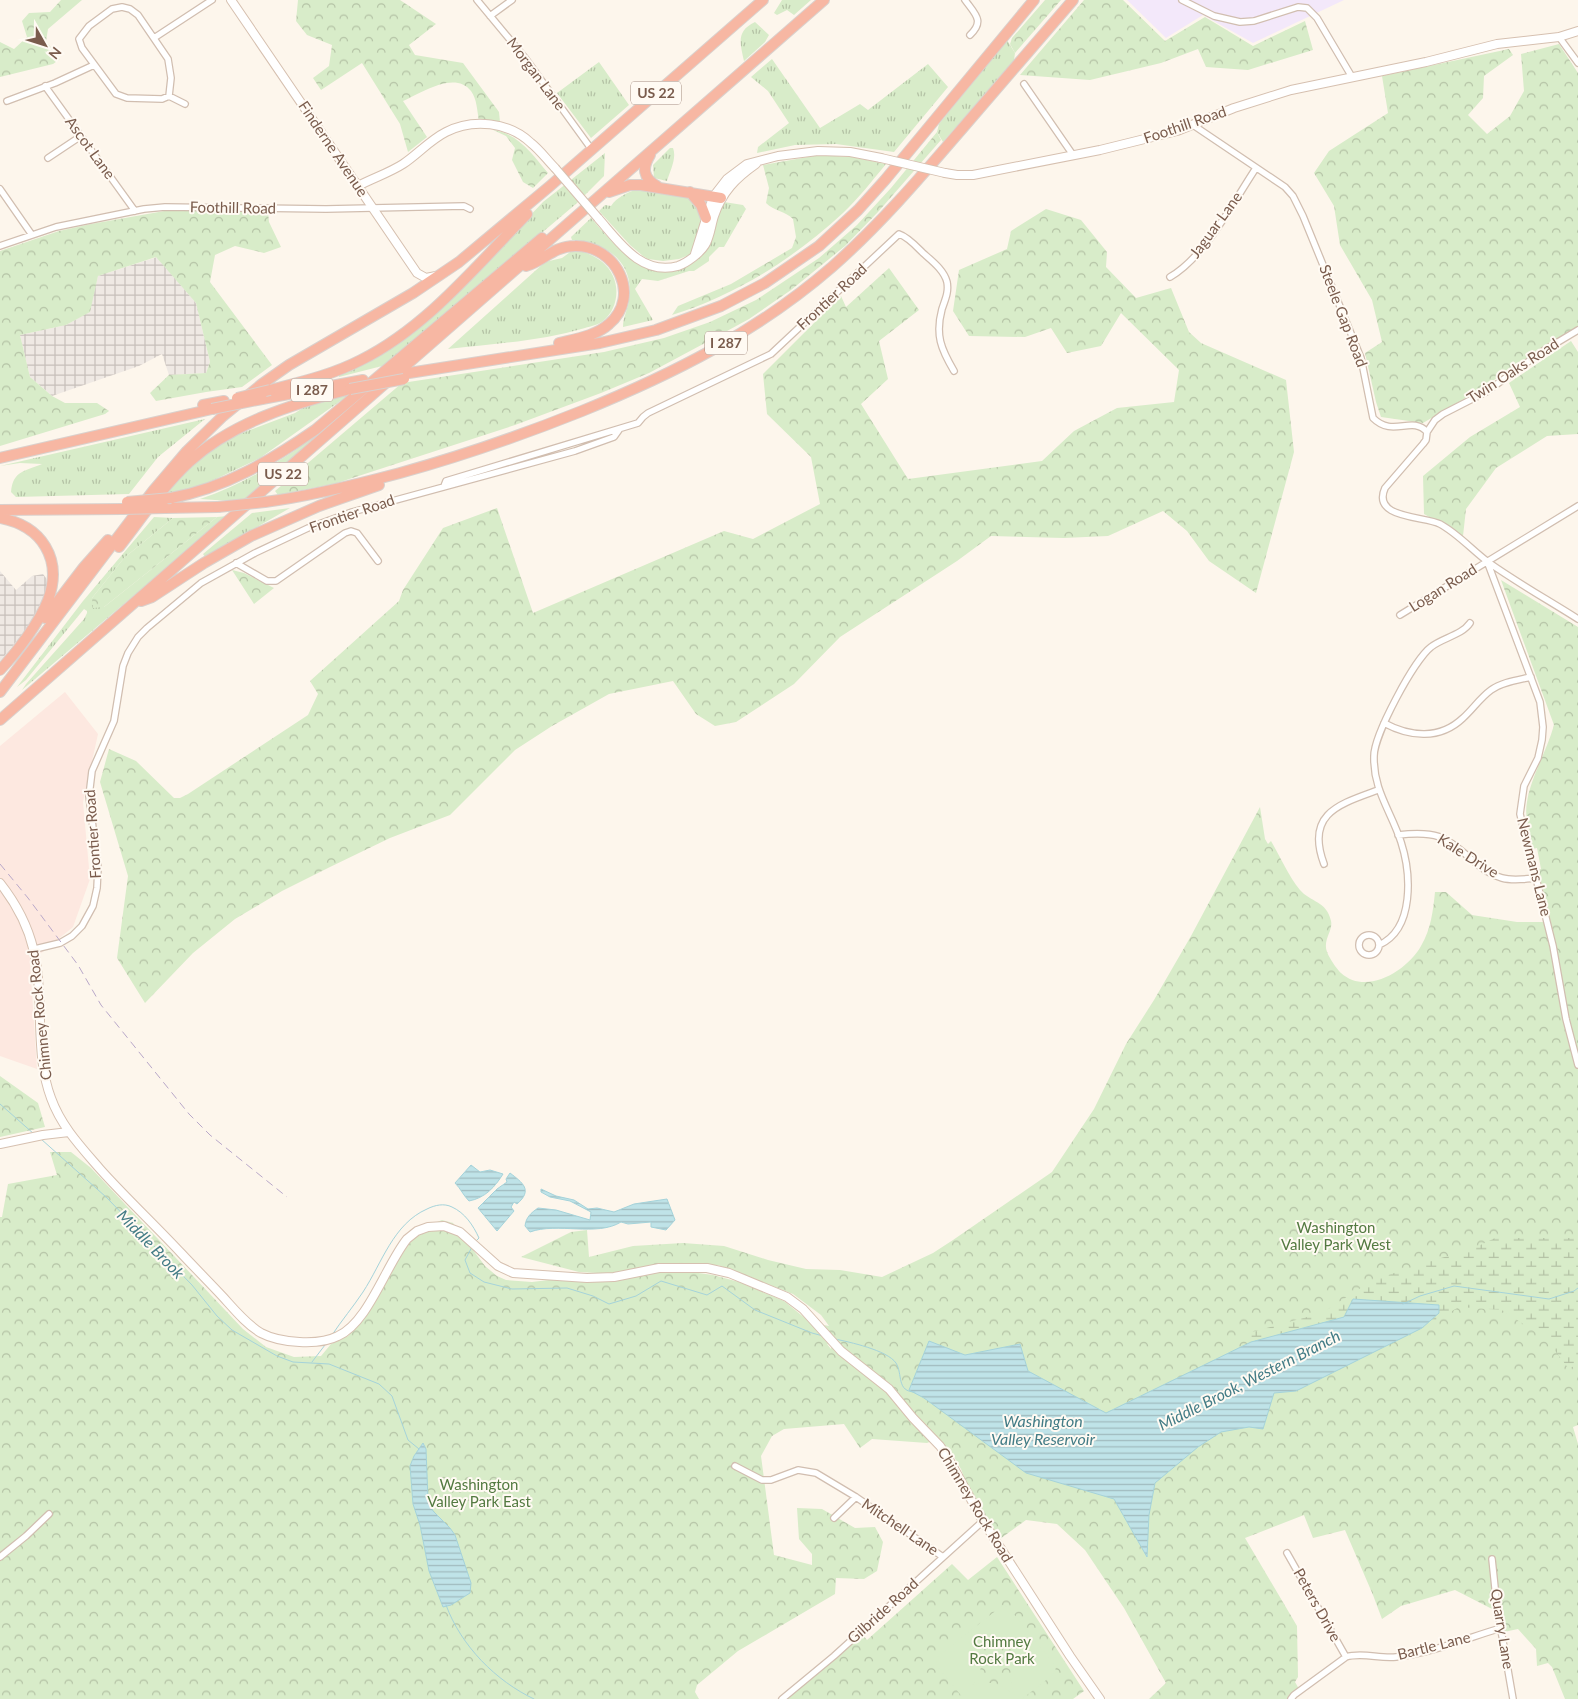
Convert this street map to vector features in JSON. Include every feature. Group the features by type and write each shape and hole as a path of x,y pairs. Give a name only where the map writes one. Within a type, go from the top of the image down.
{"highway":[{"name":"US 22","path":"0,692 178,460 209,429 240,401 290,365 413,293 483,243 763,0"},
{"name":"US 22","path":"0,720 824,0"},
{"name":"I 287","path":"0,458 262,399 363,380 407,376 439,368 618,339 675,324 730,302 798,262 838,229 875,191 1034,0"},
{"name":"I 287","path":"0,510 101,508 124,505 165,508 218,507 265,502 331,490 436,463 523,434 655,380 709,353 766,318 830,268 879,223 1073,0"},
{"path":"655,149 645,164 644,172 647,179 657,186"},
{"path":"124,505 171,498 204,490 240,476 274,457 315,430 625,168 635,166"},
{"path":"602,195 630,185 657,186 717,197"},
{"path":"182,416 191,408 270,390 340,370 361,360 400,336 448,294 538,203 550,186"},
{"path":"690,192 702,205 706,218"},
{"path":"519,268 533,264 559,248 582,246 597,250 606,256 614,263 622,280 624,294 621,309 607,326 592,334 550,345 542,351"},
{"path":"49,627 58,622 172,480 198,454 231,432 272,414 308,401 407,376"},
{"path":"134,604 152,597 228,549 274,525 345,496 414,473 436,463"},
{"path":"0,670 32,635 84,567 127,519 134,516"},
{"path":"0,518 22,524 36,533 45,544 52,565 52,586 48,599 44,609 20,647"}],"street":[{"path":"154,38 212,0"},
{"name":"Finderne Avenue","path":"231,0 417,273"},
{"name":"Morgan Lane","path":"477,0 526,59 592,150"},
{"path":"490,16 512,0"},
{"path":"965,0 979,22 978,27 970,35"},
{"path":"1182,0 1214,16 1240,22 1254,21 1303,7 1317,18 1352,77"},
{"path":"169,96 171,78 166,54 138,15 130,9 122,7 112,8 88,26 79,39 82,48 116,94 127,98 162,99 169,96 185,104"},
{"name":"Foothill Road","path":"358,186 404,164 446,132 468,124 494,125 514,132 531,142 632,255 650,265 666,268 687,262 706,244 719,187 733,173 755,161 818,151 850,152 945,173 957,175 973,174 1138,141 1193,125 1234,108 1291,90 1426,62 1497,44 1559,37 1578,31"},
{"path":"1559,37 1578,63"},
{"path":"7,101 94,66"},
{"path":"1024,84 1073,155"},
{"name":"Ascot Lane","path":"45,86 135,211"},
{"name":"Steele Gap Road","path":"1193,125 1289,191 1298,205 1361,358 1373,418 1392,428 1414,425 1421,426 1427,432"},
{"path":"48,158 81,136"},
{"name":"Jaguar Lane","path":"1170,277 1188,265 1201,250 1256,168"},
{"path":"1,191 32,235"},
{"name":"Foothill Road","path":"696,254 706,218 717,197"},
{"name":"Foothill Road","path":"0,246 56,227 165,207 373,208 464,206 470,209"},
{"name":"Frontier Road","path":"35,949 60,943 72,936 82,926 93,906 97,888 98,868 89,796 92,771 114,722 123,666 130,648 147,628 201,583 255,553 332,519 444,486 446,481 638,423 642,416 771,354 899,234 909,240 940,269 947,282 948,290 939,321 939,333 940,344 954,370"},
{"path":"417,273 429,278 444,272"},
{"path":"413,293 418,283 417,273"},
{"name":"Twin Oaks Road","path":"1427,432 1435,420 1443,414 1486,392 1543,351 1578,330"},
{"path":"1427,432 1426,440 1385,488 1382,494 1387,506 1399,514 1437,522 1486,561 1578,619"},
{"name":"Logan Road","path":"1400,615 1578,506"},
{"name":"Frontier Road","path":"236,563 267,580 276,581 348,532 357,533 378,561"},
{"name":"Newmans Lane","path":"1486,561 1540,702 1543,734 1538,758 1524,786 1520,814 1553,946 1566,1019 1578,1065"},
{"path":"1379,945 1386,942 1395,932 1404,914 1407,871 1403,849 1378,790 1374,774 1376,741 1384,722 1417,662 1438,642 1465,628 1470,623"},
{"path":"1384,722 1397,730 1414,734 1422,735 1444,730 1463,719 1491,690 1504,683 1531,677"},
{"path":"1324,864 1319,848 1320,830 1328,814 1343,803 1378,790"},
{"name":"Kale Drive","path":"1398,836 1419,833 1436,835 1456,846 1491,874 1510,880 1537,878"},
{"name":"Chimney Rock Road","path":"0,883 19,909 35,949 44,1073 54,1106 69,1132 116,1186 230,1305 253,1326 264,1334 289,1341 306,1342 329,1339 345,1333 362,1314 403,1244 412,1235 437,1225 455,1229 468,1237 498,1266 519,1274 587,1278 614,1277 641,1270 691,1267 717,1270 787,1297 803,1309 840,1351 888,1389 940,1446 983,1522 1100,1699"},
{"path":"0,1144 69,1132"},
{"name":"Mitchell Lane","path":"735,1466 762,1480 771,1480 798,1470 816,1473 856,1497 943,1557"},
{"name":"Mitchell Lane","path":"834,1518 856,1497"},
{"path":"0,1557 49,1514"},
{"name":"Gilbride Road","path":"782,1699 834,1656 983,1522"},
{"name":"Peters Drive","path":"1287,1553 1346,1657"},
{"name":"Quarry Lane","path":"1492,1559 1513,1699"},
{"name":"Bartle Lane","path":"1346,1657 1357,1655 1398,1657 1445,1646 1501,1628"},
{"path":"1291,1699 1346,1657"}],"shaded area":[{"path":"1127,0 1344,0 1253,43 1203,15 1166,38"},
{"path":"157,257 196,303 210,362 206,373 169,375 162,354 139,366 52,396 30,377 20,335 66,325 89,312 98,276"},
{"path":"0,571 16,590 32,576 43,574 49,582 42,602 25,631 0,661"},
{"path":"65,692 98,734 83,802 90,879 73,927 30,962 37,1069 0,1056 0,746"}],"green space":[{"path":"61,0 82,0 48,29 46,41 60,59 53,64 0,77 0,42 14,49 27,37 22,21 29,13 50,12"},
{"path":"298,0 400,0 436,24 409,45 415,55 463,63 499,112 500,122 479,121 477,105 471,91 464,85 447,83 438,85 403,101 427,137 408,152 400,124 362,63 321,90 313,78 329,66 332,45 307,35 296,21"},
{"path":"782,0 811,0 794,15 787,10 777,15 774,13"},
{"path":"1045,0 1061,0 1015,53 1010,44 1012,38"},
{"path":"1084,0 1123,0 1165,41 1205,17 1253,46 1305,21 1313,50 1248,70 1206,67 1198,49 1161,63 1090,80 1020,75"},
{"path":"755,22 769,35 765,42 744,61 741,43 742,34 745,29"},
{"path":"1007,40 1015,53 1014,60 943,142 937,132 939,124"},
{"path":"1559,44 1578,73 1578,326 1469,396 1423,423 1381,417 1365,353 1382,342 1372,300 1340,245 1334,206 1314,173 1329,151 1388,113 1382,76 1509,49 1513,55 1484,76 1483,98 1468,115 1487,134 1510,116 1524,91 1521,54"},
{"path":"772,59 820,128 860,104 868,110 928,64 948,87 894,152 836,144 795,145 757,153 758,147 789,123 768,91 751,77"},
{"path":"599,62 629,105 591,138 557,93"},
{"path":"493,130 510,135 517,140 531,152 548,173 533,188 523,182 512,160 515,148 506,136"},
{"path":"937,132 941,140 878,212 845,246 791,290 749,319 705,343 649,373 515,425 337,483 278,495 275,491 402,383 604,352 664,338 710,322 756,300 819,258 857,225 891,188"},
{"path":"670,148 673,148 674,156 667,181 654,178 653,165"},
{"path":"605,153 604,176 577,203 386,365 339,377 339,374 374,358 417,330 463,286 543,202"},
{"path":"819,155 852,157 886,164 860,196 843,213 804,246 763,274 741,286 696,307 672,315 678,306 731,284 792,248 796,237 793,219 766,203 769,188 763,165"},
{"path":"637,189 688,198 695,204 703,220 696,246 689,255 679,259 663,261 648,259 630,245 599,211 605,205 611,206 619,198"},
{"path":"724,202 743,205 746,209 724,247 719,247 709,257 709,261 694,271 658,281 642,279 635,289 653,320 623,327 630,287 623,265 616,256 607,250 596,245 572,240 571,237 591,218 608,238 639,263 663,271 676,270 690,265 702,255"},
{"path":"1046,209 1081,220 1107,252 1106,267 1136,298 1171,288 1189,332 1201,343 1286,380 1294,452 1256,593 1209,561 1187,531 1163,511 1108,536 1064,538 991,536 957,561 840,637 794,684 736,722 715,726 696,714 673,681 609,694 552,726 515,750 450,815 390,838 330,867 282,891 235,919 193,953 145,1003 117,958 128,876 100,782 109,749 136,761 174,798 180,798 308,715 318,694 310,681 399,601 403,590 443,528 497,508 533,613 724,531 753,539 820,504 811,457 767,414 763,374 841,296 846,307 889,268 919,310 879,341 888,379 861,404 908,479 1042,461 1074,431 1117,408 1174,402 1179,370 1121,313 1101,346 1067,353 1051,328 1025,337 969,336 953,311 959,270 1007,249 1011,231"},
{"path":"170,210 268,212 269,222 281,247 264,253 235,246 215,255 210,282 272,365 242,387 156,401 150,393 169,375 206,373 210,362 196,303 156,257 98,276 90,312 66,325 20,335 30,377 52,396 65,403 97,403 109,411 105,414 0,446 0,251 59,231"},
{"path":"573,250 585,253 601,261 613,276 616,300 611,312 603,321 599,324 551,336 517,342 448,349 545,262 562,258"},
{"path":"1571,341 1578,352 1578,434 1547,436 1496,468 1466,509 1463,536 1424,514 1423,476 1470,437 1520,407 1509,383"},
{"path":"353,392 260,458 180,494 164,494 201,457 234,436 295,413 306,406"},
{"path":"205,419 158,457 129,494 16,497 11,492 17,475 42,464 20,463 0,466"},
{"path":"336,420 250,499 230,501 200,499 237,484 271,466"},
{"path":"290,508 205,557 203,554 252,513"},
{"path":"228,516 22,690 84,619 87,611 84,609 26,680 17,687 83,601 154,517 173,518 124,558 92,598 104,607 217,517"},
{"path":"217,517 104,607 93,608 92,598 124,558 173,518"},
{"path":"232,570 244,573 274,588 254,604"},
{"path":"1501,580 1578,627 1578,1425 1573,1427 1578,1444 1578,1699 1565,1699 1552,1667 1548,1663 1537,1666 1536,1649 1518,1629 1499,1633 1496,1611 1455,1590 1401,1606 1382,1619 1345,1530 1313,1538 1304,1515 1245,1538 1297,1626 1298,1677 1295,1682 1299,1689 1290,1699 1149,1699 1166,1683 1124,1608 1085,1550 1057,1524 1026,1520 1000,1539 967,1486 954,1457 937,1439 927,1443 872,1439 860,1448 844,1424 784,1429 772,1436 761,1456 774,1555 812,1565 812,1554 799,1539 797,1508 822,1509 855,1528 875,1527 883,1542 877,1571 864,1579 836,1578 835,1594 738,1651 697,1685 695,1692 699,1699 0,1699 0,1217 2,1217 8,1184 57,1175 50,1152 71,1152 91,1168 243,1329 266,1347 294,1357 321,1356 331,1344 348,1336 366,1315 413,1238 430,1225 442,1220 453,1223 485,1266 497,1276 506,1280 532,1282 557,1279 620,1280 643,1274 684,1271 713,1275 739,1282 784,1301 811,1323 831,1345 827,1344 831,1349 833,1337 824,1325 829,1326 821,1315 793,1294 718,1265 668,1265 615,1274 579,1272 521,1257 571,1232 587,1230 589,1257 633,1246 683,1243 724,1246 768,1260 806,1269 840,1270 882,1277 933,1253 1052,1172 1094,1109 1126,1044 1191,936 1260,807 1265,839 1268,844 1271,841 1288,873 1300,890 1326,909 1329,914 1331,924 1326,950 1339,971 1351,979 1362,982 1374,981 1385,977 1396,972 1415,955 1424,940 1429,926 1435,892 1446,892 1472,915 1517,922 1547,922 1550,924 1538,870 1541,869 1537,848 1533,849 1526,808 1532,783 1554,725"},
{"path":"0,1076 38,1103 45,1127 0,1137"},
{"path":"1495,1238 1578,1238 1578,1363 1569,1369 1546,1339 1502,1310 1459,1307 1422,1328 1439,1313 1438,1305 1353,1299 1344,1317 1251,1342 1252,1332 1322,1313 1373,1280 1468,1251"},
{"name":"Chimney Rock Park","path":"997,1557 1084,1691 1073,1699 787,1699 863,1635 867,1640 952,1564 968,1580"},
{"path":"1003,1605 1008,1607 1056,1666 1055,1673 1022,1699 964,1699 936,1665 937,1657","holes":["976,1638 998,1648 1010,1648 1021,1644 1014,1656 1010,1675 1015,1695 995,1684 984,1683 972,1686 981,1668 980,1650"]}],"water":[{"path":"471,1165 480,1172 490,1170 503,1174 489,1191 475,1200 469,1201 455,1183"},
{"path":"510,1173 519,1180 525,1191 522,1199 517,1204 514,1202 511,1207 514,1211 497,1231 478,1208 507,1182 506,1179"},
{"path":"541,1189 556,1196 574,1200 588,1209 597,1208 614,1212 634,1204 667,1199 675,1220 666,1230 651,1227 651,1222 628,1224 621,1222 600,1228 552,1228 530,1232 525,1226 526,1220 538,1208 556,1210 590,1220 591,1212 570,1201 550,1197 541,1192"},
{"name":"Washington Valley Reservoir","path":"1353,1299 1439,1305 1439,1313 1422,1328 1296,1391 1274,1393 1263,1429 1249,1427 1221,1432 1198,1447 1155,1483 1149,1515 1147,1557 1114,1499 1026,1473 924,1398 909,1390 929,1341 965,1355 1020,1344 1028,1371 1106,1413 1251,1342 1344,1317"},
{"path":"423,1443 426,1449 428,1499 433,1511 455,1535 471,1583 470,1593 451,1605 443,1607 429,1571 420,1525 413,1504 410,1466"}],"waterway":[{"name":"Middle Brook","path":"0,1104 34,1134"},
{"name":"Middle Brook","path":"41,1139 106,1197 192,1285 217,1316 232,1330 277,1356 293,1362 329,1364 379,1384 392,1396 408,1440 419,1449"},
{"name":"Middle Brook, Western Branch","path":"332,1335 370,1281 389,1245 405,1224 415,1216 436,1206 446,1205 452,1207 465,1216 471,1224 479,1238 476,1241"},
{"name":"Middle Brook, Western Branch","path":"472,1247 465,1260 470,1273 484,1282 512,1289 567,1288 593,1296 609,1304 636,1296 661,1281 707,1295 722,1286 755,1310 823,1336"},
{"name":"Middle Brook, Western Branch","path":"1403,1304 1420,1296 1454,1286 1549,1299 1578,1288"},
{"name":"Middle Brook, Western Branch","path":"835,1339 867,1347 885,1354 896,1363 902,1386 909,1391 915,1392"},
{"name":"Middle Brook, Western Branch","path":"312,1362 325,1345"},
{"path":"446,1605 461,1634 481,1661 506,1682 534,1699"}],"railway":[{"path":"0,864 78,965 101,1005 189,1114 210,1135 287,1197"}],"park label":[{"name":"Washington Valley Park West","path":"1336,1236"},
{"name":"Washington Valley Park East","path":"479,1494"}]}
